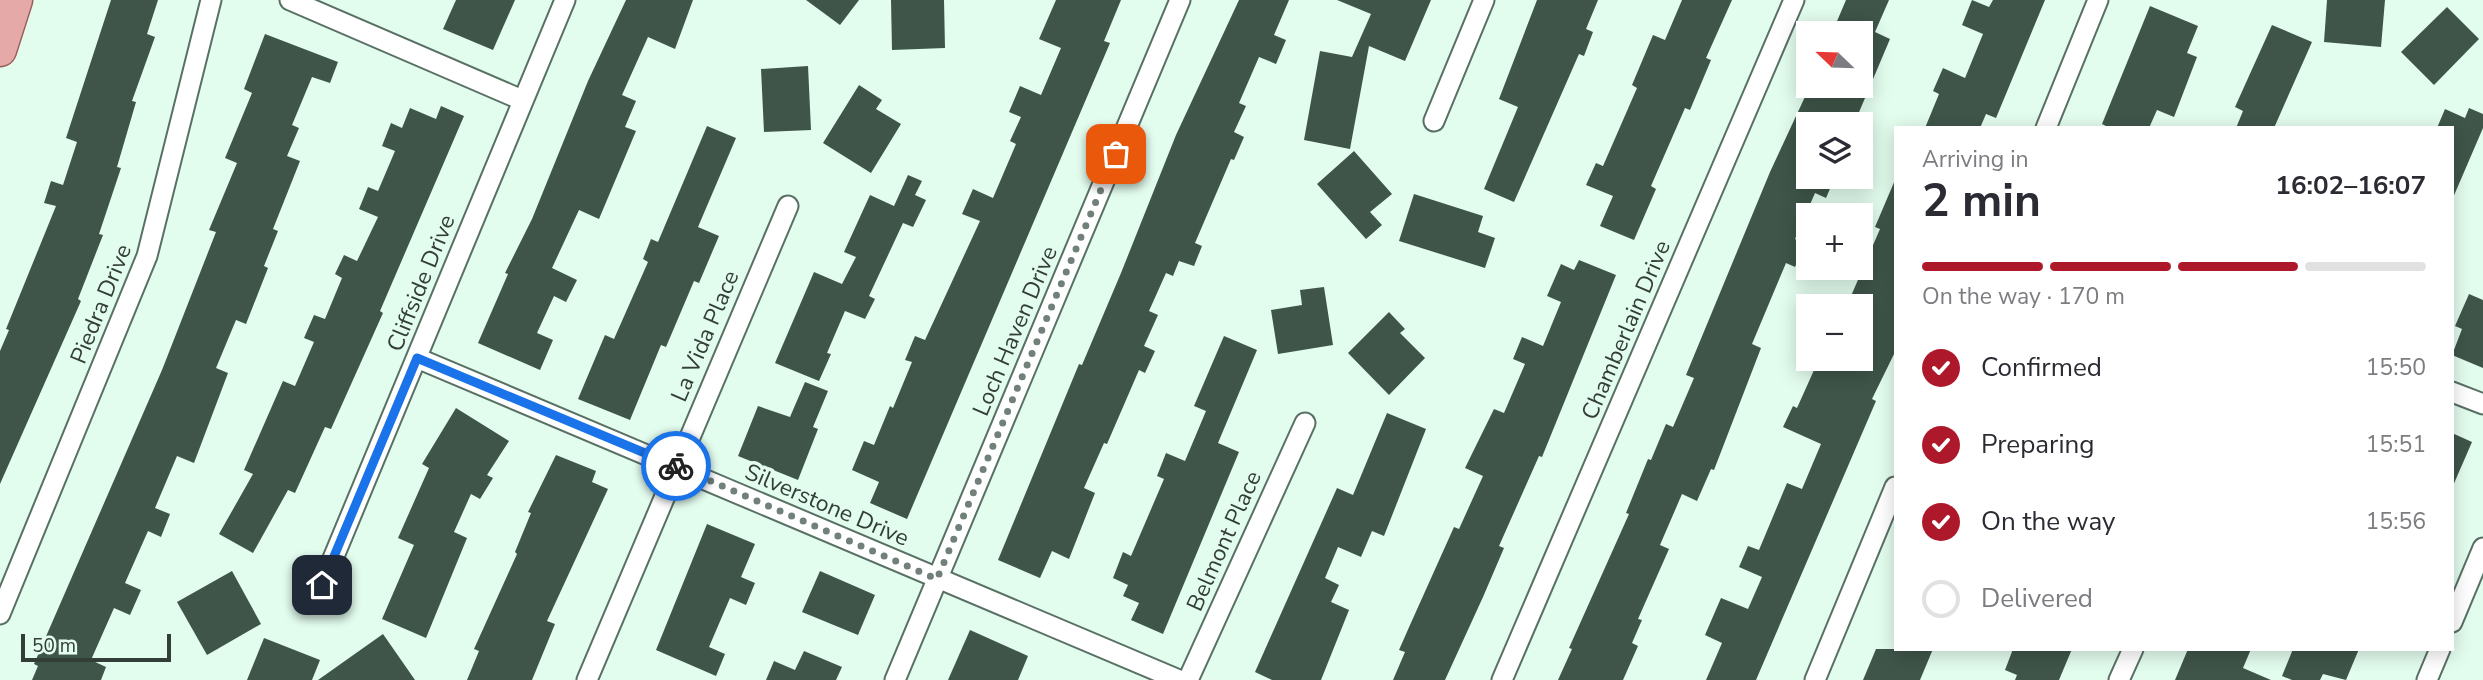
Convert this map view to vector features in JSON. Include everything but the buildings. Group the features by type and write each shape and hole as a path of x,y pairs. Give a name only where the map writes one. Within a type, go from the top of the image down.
{"main road":[{"path":"0,50 16,0"}],"street":[{"name":"Piedra Drive","path":"0,614 147,256 211,0"},
{"path":"290,0 522,100"},
{"name":"Cliffside Drive","path":"322,585 565,0"},
{"name":"Loch Haven Drive","path":"895,680 1180,0"},
{"path":"1434,121 1484,0"},
{"name":"Chamberlain Drive","path":"1502,680 1794,0"},
{"path":"2047,126 2098,0"},
{"name":"La Vida Place","path":"587,680 788,205"},
{"name":"Silverstone Drive","path":"417,358 1179,680"},
{"path":"2454,393 2483,404"},
{"name":"Belmont Place","path":"1188,680 1305,423"},
{"path":"1815,680 1894,489"},
{"path":"2454,617 2483,548"},
{"path":"2119,680 2132,651"},
{"path":"2427,680 2439,651"}],"way so far":[{"path":"676,466 937,579 1116,154"}],"route":[{"path":"322,585 417,358 676,466"}]}
